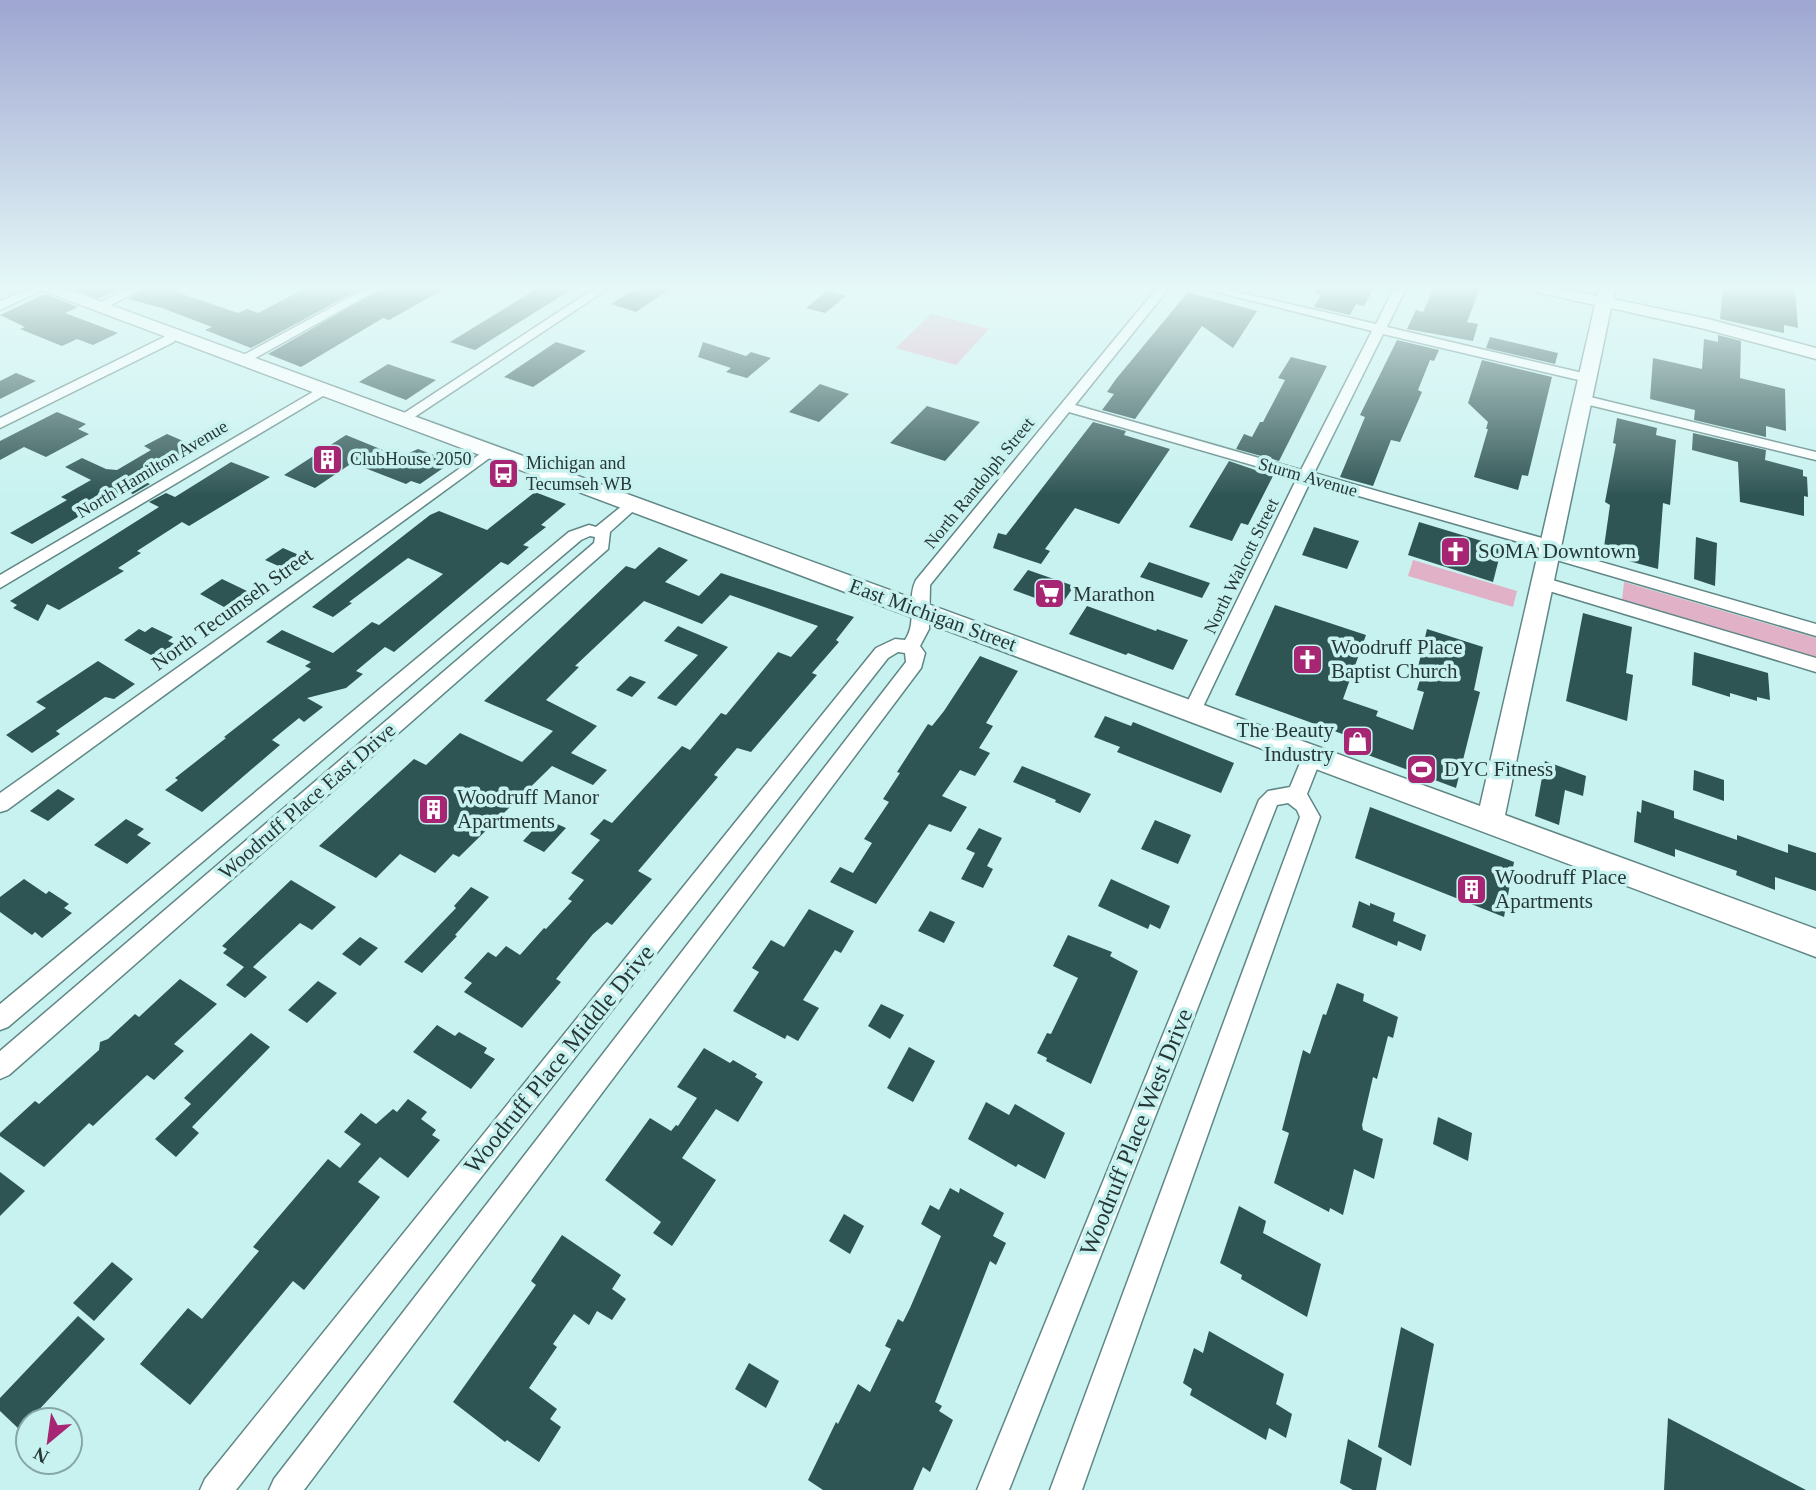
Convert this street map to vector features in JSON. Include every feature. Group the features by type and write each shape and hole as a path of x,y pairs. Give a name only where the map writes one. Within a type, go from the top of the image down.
{"main road":[{"name":"East Michigan Street","path":"239,358 1816,943"},
{"path":"1490,822 1592,358"}],"street":[{"path":"0,424 132,358"},
{"path":"402,419 496,358"},
{"name":"North Randolph Street","path":"921,610 918,596 922,584 1106,358"},
{"name":"North Walcott Street","path":"1192,711 1255,577 1366,358"},
{"path":"1479,358 1816,456"},
{"name":"North Hamilton Avenue","path":"0,582 323,390"},
{"name":"Sturm Avenue","path":"1066,407 1307,476 1816,630"},
{"name":"North Tecumseh Street","path":"0,804 490,452"},
{"name":"Woodruff Place East Drive","path":"600,532 633,504"},
{"name":"Woodruff Place East Drive","path":"0,1019 575,536 589,530 600,532 604,537 603,545 0,1067"},
{"path":"1542,583 1816,665"},
{"name":"Woodruff Place Middle Drive","path":"910,647 921,630 921,610"},
{"name":"Woodruff Place Middle Drive","path":"216,1490 882,653 895,645 910,647 916,653 915,663 285,1490"},
{"path":"1066,1490 1310,817 1308,808 1296,797 1312,756"},
{"name":"Woodruff Place West Drive","path":"993,1490 1269,800 1280,795 1296,797"}],"shaded area":[{"path":"930,358 963,358 956,365"},
{"path":"1413,560 1517,591 1513,607 1408,576"},
{"path":"1624,582 1816,638 1816,659 1622,601"}],"building":[{"path":"277,358 317,358 301,367"},
{"path":"533,358 576,358 533,387 504,377"},
{"path":"700,358 771,358 747,378 726,372 731,368"},
{"path":"1134,358 1179,358 1135,419 1102,410 1114,394 1107,392"},
{"path":"1291,358 1327,366 1279,461 1236,449 1244,434 1252,437 1260,422 1263,422 1285,380 1278,378"},
{"path":"1388,358 1436,358 1434,361 1430,360 1418,390 1422,392 1400,442 1391,440 1373,486 1340,477 1365,417 1360,415"},
{"path":"1527,358 1557,358 1555,364"},
{"path":"1653,358 1702,369 1703,358 1741,358 1740,378 1785,389 1786,431 1766,426 1766,437 1694,420 1695,410 1650,399"},
{"path":"1482,360 1552,377 1528,476 1522,475 1518,490 1474,477 1488,422 1468,403"},
{"path":"388,364 436,380 406,400 359,382"},
{"path":"16,373 36,381 0,399 0,381"},
{"path":"820,384 849,394 819,422 789,412"},
{"path":"927,406 980,422 945,461 890,443"},
{"path":"57,412 86,424 78,429 89,434 46,457 24,447 0,460 0,441"},
{"path":"1617,418 1657,428 1656,435 1676,440 1670,505 1663,503 1658,569 1603,554 1610,505 1605,502 1616,444 1613,443"},
{"path":"1093,422 1126,431 1124,435 1170,449 1119,524 1075,508 1045,549 1050,551 1041,564 993,548 998,533 1006,535"},
{"path":"1693,433 1766,450 1765,460 1803,470 1803,476 1807,477 1808,497 1804,496 1804,516 1740,502 1738,462 1692,450"},
{"path":"167,434 197,447 141,480 150,484 133,494 124,490 32,544 10,533 67,500 61,497 91,480 65,467 82,458 106,469 117,470 151,450 144,446"},
{"path":"346,435 400,457 418,449 452,462 420,484 411,481 406,484 352,463 315,488 284,475"},
{"path":"1229,461 1273,476 1248,525 1241,523 1232,541 1189,527"},
{"path":"231,462 270,477 189,526 182,522 137,551 141,553 118,568 124,571 59,610 47,604 38,621 13,608 17,605 10,601 159,507 149,502 166,493 175,497"},
{"path":"535,492 566,504 541,525 546,527 523,545 529,547 508,565 501,562 394,652 385,647 356,671 363,674 346,688 307,698 323,707 304,722 299,718 272,740 280,745 202,812 165,790 178,780 175,778 226,738 224,737 311,669 305,666 311,662 266,642 282,630 333,653 372,622 379,625 443,574 408,558 333,617 312,607 430,515 439,511 487,530"},
{"name":"SOMA Downtown","path":"1419,522 1502,547 1493,582 1408,555"},
{"path":"1314,527 1359,541 1347,569 1302,555"},
{"path":"1696,537 1717,543 1715,586 1694,579"},
{"path":"659,547 688,560 665,582 699,596 721,573 854,617 836,640 839,642 812,673 817,675 751,752 737,748 714,775 718,777 638,871 652,879 612,925 607,922 593,934 556,979 561,982 522,1028 464,992 472,983 464,978 488,952 496,957 506,946 520,955 572,901 568,899 584,880 571,873 600,840 590,834 604,819 612,823 682,746 690,750 721,713 726,715 778,652 791,657 818,626 730,595 702,624 644,601 575,666 579,667 546,700 597,726 571,753 607,770 593,785 552,766 459,857 453,854 435,873 400,854 376,878 319,846 414,759 426,765 460,733 522,762 553,731 484,701 626,566 635,569"},
{"path":"283,548 299,555 283,568 265,560"},
{"path":"1149,562 1210,583 1202,598 1140,577"},
{"name":"Marathon","path":"1028,570 1074,586 1060,607 1013,590"},
{"path":"222,579 247,591 224,607 200,594"},
{"path":"1275,605 1366,635 1343,699 1378,711 1376,716 1413,730 1424,692 1417,690 1423,669 1418,667 1427,629 1483,647 1474,690 1480,692 1456,788 1344,746 1348,736 1235,695"},
{"path":"1087,606 1188,640 1173,670 1069,634"},
{"path":"1583,613 1632,627 1626,673 1633,675 1627,721 1566,701"},
{"path":"678,626 728,647 676,706 657,698 698,655 664,641"},
{"path":"152,627 173,637 168,641 179,646 160,660 124,640 139,629 145,632"},
{"path":"1694,652 1768,673 1770,700 1757,697 1757,701 1730,693 1730,697 1692,685"},
{"path":"980,656 1018,671 986,723 993,726 979,748 990,753 975,776 960,770 942,796 967,807 951,832 929,824 876,904 830,882 840,867 853,873 872,843 864,839 889,802 883,799 900,773 897,772 928,724 932,726 944,711"},
{"path":"98,661 135,684 114,699 105,697 56,731 60,734 32,753 6,735 46,708 36,702"},
{"path":"630,676 646,682 632,697 616,690"},
{"path":"1105,716 1131,726 1133,722 1234,763 1221,793 1117,752 1120,747 1094,737"},
{"path":"1545,761 1586,776 1583,796 1565,790 1559,825 1535,816"},
{"path":"1022,766 1091,794 1080,813 1013,782"},
{"path":"1694,770 1724,780 1724,801 1693,790"},
{"path":"58,789 75,799 48,821 30,811"},
{"path":"1642,800 1674,811 1674,818 1737,840 1737,835 1788,853 1788,844 1816,853 1816,891 1775,877 1775,890 1736,875 1737,871 1675,849 1675,857 1634,842 1637,811 1641,813"},
{"name":"Woodruff Place Apartments","path":"1370,807 1514,862 1504,917 1355,858"},
{"path":"544,818 566,828 544,852 523,841"},
{"path":"126,819 144,829 137,835 151,843 127,864 94,845"},
{"path":"1155,820 1191,835 1178,864 1141,849"},
{"path":"979,828 1002,838 987,866 993,869 983,888 961,879 975,853 966,849"},
{"path":"24,879 46,894 49,891 69,904 64,908 72,913 42,938 35,932 32,935 0,912 0,897"},
{"path":"1111,879 1170,906 1160,929 1150,924 1148,929 1098,906"},
{"path":"291,880 336,907 312,930 300,923 253,967 267,977 245,998 226,985 244,967 223,953 227,949 222,946"},
{"path":"471,887 489,897 455,935 457,936 422,973 404,962 456,908 454,906"},
{"path":"1359,901 1395,913 1393,921 1426,935 1421,951 1398,941 1397,946 1352,927"},
{"path":"809,909 854,931 841,953 835,950 803,1000 819,1008 798,1041 787,1035 785,1039 733,1011 759,972 752,968 771,940 784,947"},
{"path":"930,911 955,922 944,943 918,931"},
{"path":"1068,935 1112,952 1110,956 1138,971 1091,1084 1046,1061 1047,1058 1037,1053 1047,1033 1051,1034 1078,978 1053,966"},
{"path":"360,937 378,948 360,966 342,954"},
{"path":"180,979 217,1004 174,1044 184,1051 154,1080 147,1075 93,1126 89,1123 44,1167 0,1136 0,1133 35,1101 39,1104 99,1050 100,1042 108,1039 135,1014 139,1017"},
{"path":"318,981 337,993 307,1023 288,1010"},
{"path":"1337,983 1364,994 1363,1001 1398,1017 1393,1038 1388,1036 1377,1079 1373,1077 1362,1125 1363,1130 1383,1139 1374,1179 1354,1169 1343,1215 1330,1208 1329,1212 1274,1183 1289,1133 1282,1130 1303,1050 1310,1054"},
{"path":"881,1004 904,1015 890,1039 868,1026"},
{"path":"437,1025 455,1036 459,1032 487,1048 484,1053 495,1059 471,1089 413,1052"},
{"path":"251,1033 270,1047 192,1127 199,1133 176,1157 155,1139 191,1104 184,1098"},
{"path":"909,1047 935,1061 913,1102 887,1088"},
{"path":"704,1048 730,1063 733,1060 757,1074 755,1077 763,1082 738,1122 716,1109 682,1158 716,1180 672,1246 653,1233 661,1222 605,1180 650,1118 671,1131 678,1126 697,1098 677,1087"},
{"path":"408,1099 427,1112 421,1119 436,1130 432,1135 440,1140 408,1178 380,1157 358,1182 380,1197 304,1290 293,1281 190,1405 140,1364 188,1308 202,1319 259,1251 253,1247 328,1159 340,1168 361,1144 344,1132 361,1113 376,1124 393,1109 397,1112"},
{"path":"986,1102 1009,1115 1015,1104 1065,1133 1045,1179 1018,1164 1016,1167 968,1139"},
{"path":"1438,1117 1472,1133 1468,1161 1433,1144"},
{"path":"0,1172 25,1191 0,1216"},
{"path":"950,1188 959,1193 960,1188 1004,1213 993,1236 1006,1243 996,1265 990,1261 935,1402 942,1406 939,1411 953,1420 930,1472 923,1467 913,1490 823,1490 808,1480 858,1384 870,1392 891,1349 885,1346 898,1319 903,1322 941,1236 921,1224 930,1205 939,1210"},
{"path":"1239,1206 1266,1221 1263,1233 1321,1264 1307,1317 1241,1279 1242,1275 1220,1263"},
{"path":"844,1214 864,1226 850,1254 829,1241"},
{"path":"562,1235 621,1275 612,1289 626,1299 612,1320 597,1311 589,1325 574,1314 553,1344 557,1347 529,1388 557,1409 550,1419 561,1427 539,1462 507,1440 505,1442 453,1402 536,1285 531,1281"},
{"path":"112,1262 133,1279 94,1321 73,1303"},
{"path":"78,1316 105,1339 42,1406 14,1406 14,1424 0,1411 0,1398"},
{"path":"1401,1327 1434,1344 1411,1466 1378,1447"},
{"path":"1209,1331 1284,1374 1276,1404 1292,1414 1286,1438 1269,1428 1266,1440 1190,1395 1192,1389 1183,1383 1194,1348 1203,1353"},
{"path":"749,1363 779,1381 766,1408 735,1389"},
{"path":"1668,1418 1806,1490 1664,1490"},
{"path":"1348,1439 1382,1458 1376,1490 1353,1490 1340,1483"}],"place":[{"name":"ClubHouse 2050","path":"327,459"},
{"name":"Michigan and Tecumseh WB","path":"503,473"},
{"name":"SOMA Downtown","path":"1455,551"},
{"name":"Marathon","path":"1050,594"},
{"name":"Woodruff Place Baptist Church","path":"1308,659"},
{"name":"The Beauty Industry","path":"1357,742"},
{"name":"DYC Fitness","path":"1421,769"},
{"name":"Woodruff Manor Apartments","path":"434,809"},
{"name":"Woodruff Place Apartments","path":"1472,889"}]}
